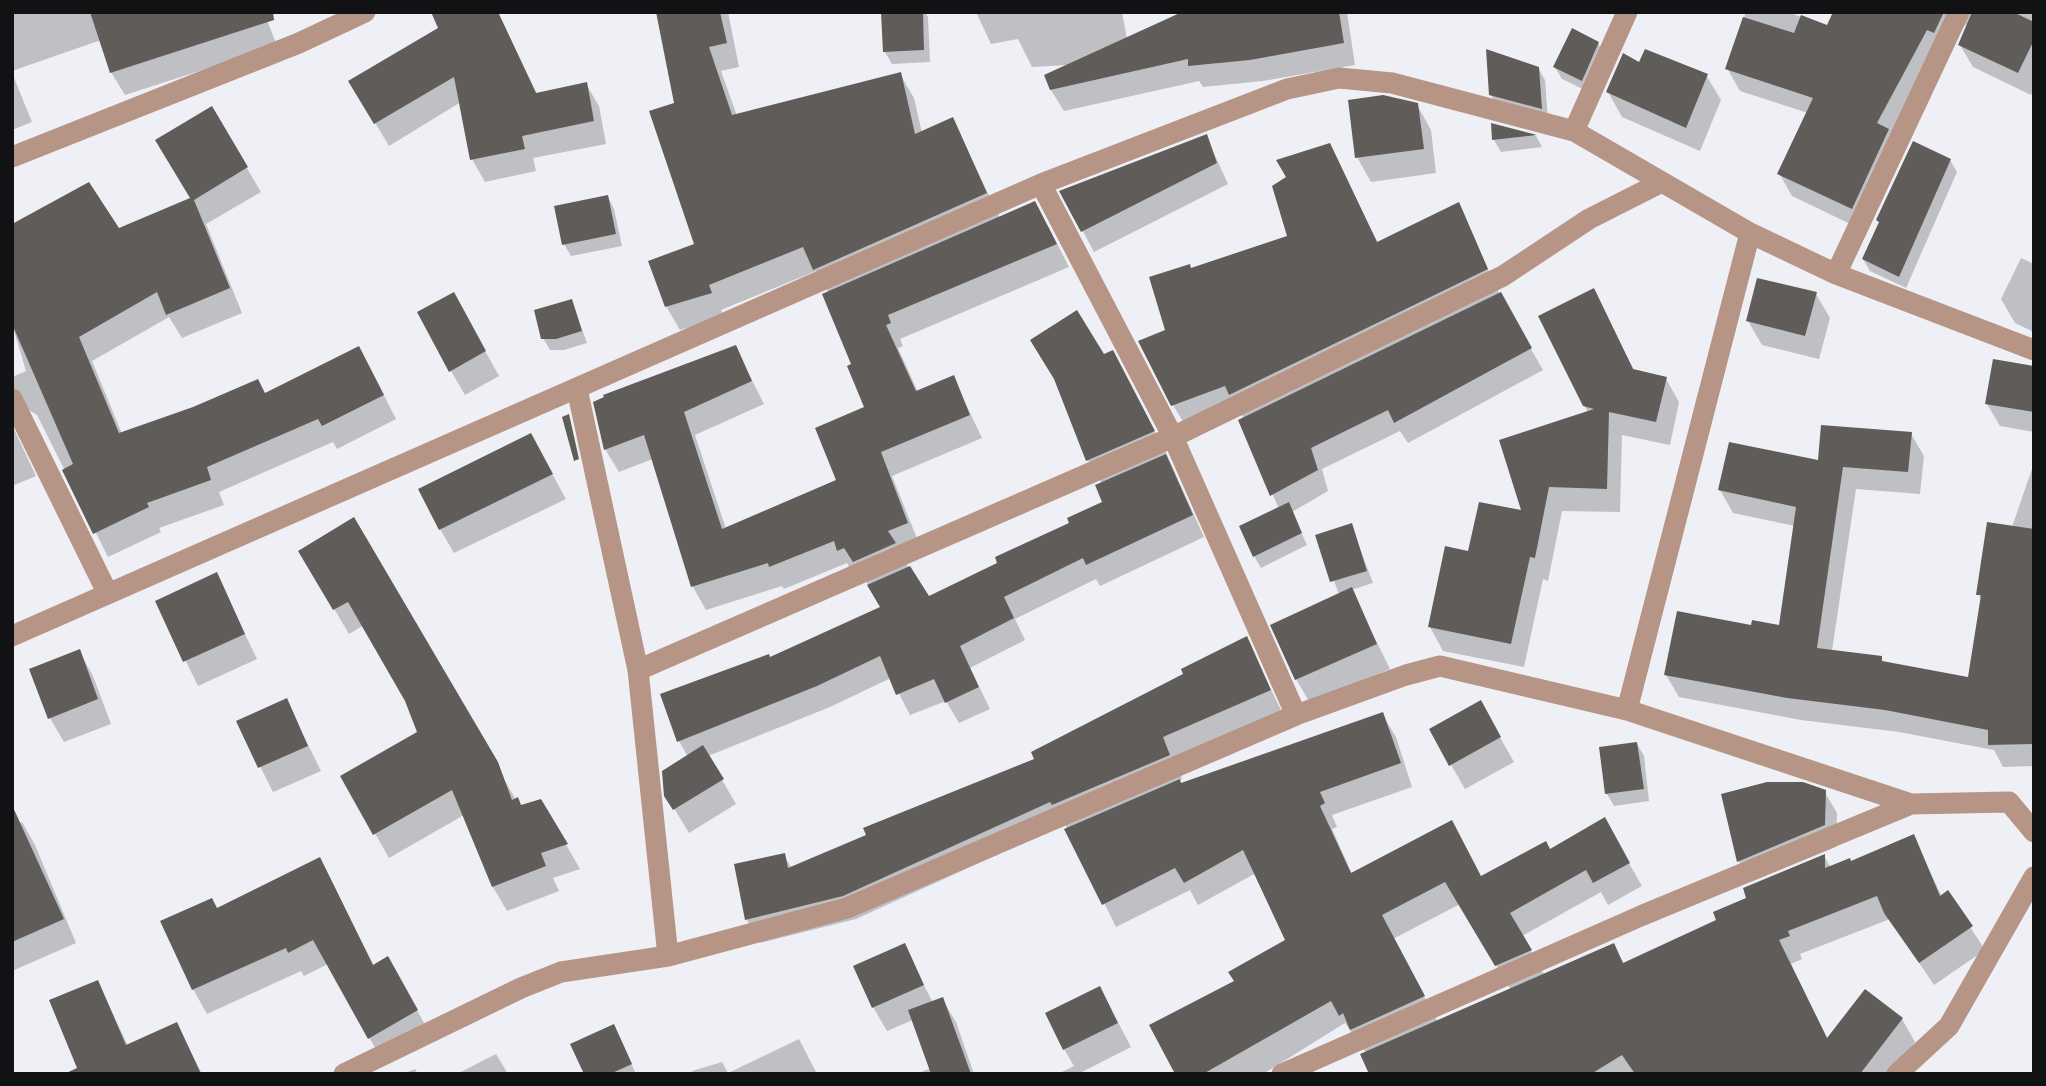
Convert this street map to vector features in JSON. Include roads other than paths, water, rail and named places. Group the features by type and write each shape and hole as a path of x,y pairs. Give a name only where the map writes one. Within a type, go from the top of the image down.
{"street":[{"path":"12,157 299,43 365,12"},
{"path":"1574,131 1628,12"},
{"path":"1836,274 1959,12"},
{"path":"12,636 1041,184 1287,89 1339,78 1392,83 1574,131 1750,233 1836,274 2034,350"},
{"path":"638,670 1173,437 1503,276 1589,219 1662,182"},
{"path":"1041,184 1173,437 1296,715"},
{"path":"1627,710 1750,233"},
{"path":"577,388 638,670 668,956"},
{"path":"12,399 107,592"},
{"path":"344,1074 520,988 561,972 668,956 848,908 1296,715 1406,675 1440,666 1627,710 1910,804 2009,802 2034,832"},
{"path":"1282,1074 1643,915 1910,804"},
{"path":"1897,1074 1949,1026 2034,877"}]}
